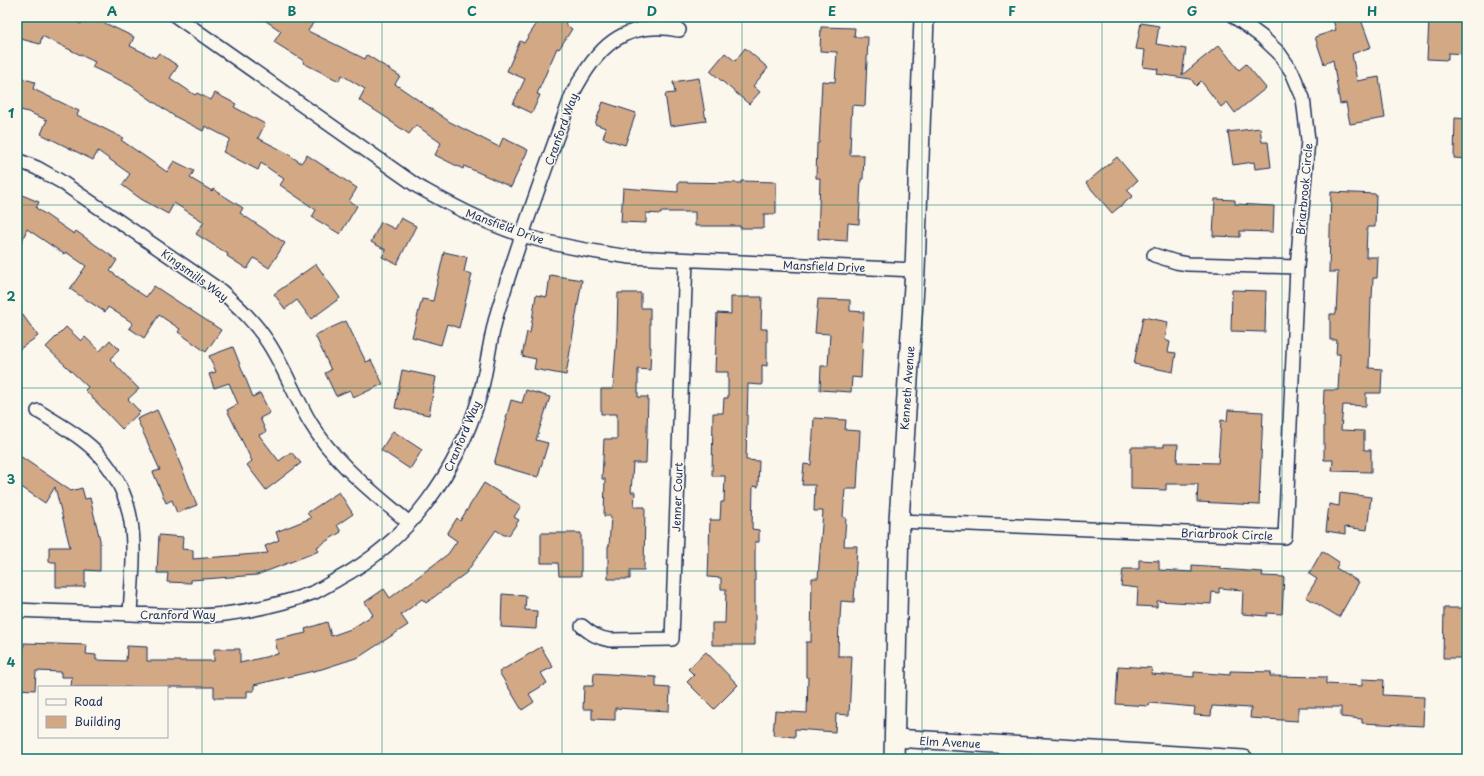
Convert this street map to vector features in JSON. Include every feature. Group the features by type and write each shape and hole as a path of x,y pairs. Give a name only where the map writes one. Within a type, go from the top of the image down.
{"main road":[{"name":"Kenneth Avenue","path":"894,759 899,521 915,270 924,17"}],"street":[{"name":"Mansfield Drive","path":"177,17 417,186 475,217 522,235 591,251 630,257 915,270"},
{"name":"Briarbrook Circle","path":"899,521 1285,537 1297,267 1308,140 1303,98 1292,72 1279,53 1262,37 1235,17"},
{"name":"Cranford Way","path":"17,610 190,616 224,614 255,609 283,602 316,591 368,561 391,542 428,502 457,453 469,424 480,395 498,307 572,95 587,68 609,44 630,32 642,28 654,27 679,30"},
{"name":"Kingsmills Way","path":"17,160 37,168 60,181 220,291 238,307 254,323 270,345 310,422 327,446 345,468 409,523"},
{"path":"1154,255 1188,264 1297,267"},
{"name":"Jenner Court","path":"582,626 590,633 600,638 610,640 672,639 686,260"},
{"path":"38,410 86,443 99,455 111,470 120,486 130,510 133,535 130,614"},
{"name":"Elm Avenue","path":"894,738 1219,759 1244,759"}],"building":[{"path":"21,17 65,17 81,24 85,17 92,17 134,37 130,46 155,58 159,53 178,66 170,78 195,95 197,93 211,100 215,93 236,104 234,107 265,124 258,138 285,152 301,163 307,155 357,188 349,201 357,206 340,234 312,217 316,210 280,185 284,179 261,163 258,170 223,152 230,139 205,126 203,131 174,116 130,85 92,67 95,62 42,36 40,44 17,38"},
{"path":"260,17 317,17 308,31 365,59 367,55 400,76 395,84 450,122 499,147 503,138 528,150 511,187 464,166 463,169 435,155 441,143 416,125 409,134 359,100 365,89 342,75 339,81 303,63 304,61 274,42 281,31"},
{"path":"541,17 570,17 565,24 572,29 559,49 557,48 537,94 540,95 532,113 513,104 525,79 507,71 520,41 524,43"},
{"path":"1332,17 1360,17 1371,47 1352,54 1357,81 1379,77 1385,118 1350,124 1346,103 1340,104 1333,60 1324,64 1315,37 1336,30"},
{"path":"1429,20 1467,22 1467,54 1448,53 1448,60 1427,59"},
{"path":"1141,23 1159,26 1156,44 1186,49 1182,75 1219,45 1239,70 1246,64 1266,88 1235,113 1227,102 1221,107 1201,81 1196,86 1191,79 1157,74 1158,69 1143,67 1145,50 1136,49"},
{"path":"821,27 855,28 854,37 868,37 865,106 852,105 851,123 850,155 864,155 863,179 861,179 859,224 848,223 847,241 818,239 820,178 816,178 822,81 835,82 837,52 820,51"},
{"path":"745,48 768,68 753,86 760,92 749,104 710,71 725,53 735,61"},
{"path":"17,77 35,82 33,89 79,111 77,115 123,138 121,140 167,172 174,161 194,171 190,178 212,191 213,189 243,208 240,213 285,243 269,268 254,258 247,269 227,256 228,254 196,234 204,222 174,203 168,214 141,199 122,185 130,174 98,151 93,160 41,134 47,120 17,109"},
{"path":"699,78 706,121 670,126 665,94 675,93 673,82"},
{"path":"603,102 636,113 625,145 603,138 606,128 595,124"},
{"path":"1455,118 1467,119 1467,159 1454,158"},
{"path":"1260,128 1262,142 1268,142 1271,167 1255,169 1254,162 1233,165 1228,132"},
{"path":"1117,157 1137,181 1127,190 1133,196 1112,213 1086,183"},
{"path":"741,181 776,182 776,214 764,214 764,228 740,228 740,226 695,226 695,212 661,212 661,214 646,213 646,223 621,222 623,188 678,192 678,182 741,183"},
{"path":"1331,192 1376,194 1375,227 1367,227 1366,257 1378,257 1377,278 1373,278 1371,298 1369,368 1382,369 1381,393 1366,393 1366,406 1343,405 1341,430 1364,431 1364,450 1371,450 1371,472 1332,471 1333,460 1324,460 1324,390 1338,390 1340,354 1336,354 1337,340 1330,340 1330,314 1336,314 1338,272 1329,272"},
{"path":"17,193 39,202 36,208 74,234 76,231 117,260 110,271 125,283 146,297 154,286 221,330 206,352 178,332 180,329 159,315 144,338 129,328 133,323 108,307 105,312 70,289 86,266 66,252 64,254 27,229 17,253"},
{"path":"1215,199 1235,200 1235,204 1274,206 1273,232 1240,231 1240,237 1213,236"},
{"path":"401,218 416,226 397,264 382,257 386,250 371,242 381,222 395,229"},
{"path":"444,252 467,257 464,272 472,274 459,328 447,324 441,345 412,337 422,299 433,301"},
{"path":"316,264 340,298 311,319 297,300 285,309 274,294"},
{"path":"550,275 582,280 566,375 534,369 536,359 522,356 527,332 530,333 536,295 547,297"},
{"path":"1232,290 1266,291 1265,332 1231,331"},
{"path":"618,293 641,293 641,308 650,308 650,370 638,369 638,397 648,397 646,463 633,463 631,492 635,492 634,507 645,507 644,570 630,570 630,579 608,579 608,546 611,516 604,516 605,479 602,479 604,439 617,439 617,414 601,414 601,389 613,389"},
{"path":"731,297 762,297 761,329 767,329 767,366 762,365 762,385 748,384 746,460 759,461 758,487 753,486 752,529 759,530 759,542 755,542 755,645 712,645 712,623 725,623 726,589 721,589 721,578 708,577 710,520 720,520 721,502 724,502 725,476 712,476 713,413 723,413 724,398 728,398 728,372 715,372 717,313 731,314"},
{"path":"818,299 850,300 850,311 864,312 861,378 852,377 851,392 820,390 821,366 828,366 830,334 815,333"},
{"path":"17,307 38,336 17,351"},
{"path":"1143,317 1168,322 1165,340 1170,342 1168,352 1176,353 1173,372 1134,364"},
{"path":"346,321 366,362 371,360 383,384 353,398 350,390 336,396 325,373 331,370 315,335"},
{"path":"66,327 81,341 85,337 100,351 110,340 119,349 110,359 139,389 128,399 140,412 122,429 85,390 88,387 46,347"},
{"path":"233,347 253,397 260,393 270,413 260,418 266,432 259,435 279,461 291,452 301,463 266,490 247,465 252,461 227,410 238,404 229,383 214,388 209,374 216,372 209,356"},
{"path":"402,370 436,377 429,415 395,408"},
{"path":"526,390 550,397 536,440 548,443 538,477 494,464 511,400 522,403"},
{"path":"157,410 177,454 197,505 177,513 172,500 166,503 153,472 160,470 137,419"},
{"path":"1228,410 1263,412 1259,505 1197,502 1198,484 1166,484 1166,490 1131,489 1131,447 1164,447 1164,444 1178,444 1177,462 1218,463 1221,420 1227,421"},
{"path":"814,418 846,420 845,430 860,431 857,489 845,489 843,517 846,518 844,546 857,546 854,602 841,601 839,619 838,656 852,656 849,715 836,714 835,732 795,729 795,737 773,735 775,711 807,713 808,677 806,677 806,642 811,642 812,578 818,578 823,511 814,511 815,485 802,485 804,464 811,465"},
{"path":"393,431 422,450 410,469 381,450"},
{"path":"17,454 71,491 82,488 85,499 90,498 100,540 100,571 85,570 85,587 56,587 56,562 49,562 49,547 70,547 55,487 45,503 17,484"},
{"path":"484,483 521,506 514,517 519,520 509,535 504,535 496,530 466,573 426,603 422,599 401,615 408,625 359,657 322,669 254,685 254,691 247,691 247,698 214,698 214,687 71,686 72,677 61,677 61,672 36,671 35,690 17,689 17,652 23,653 24,643 87,645 86,654 96,655 96,660 126,661 127,646 147,647 147,661 214,661 214,649 240,649 240,663 278,654 275,640 306,633 305,629 327,622 331,636 351,629 373,615 365,602 384,589 390,598 448,554 457,541 447,534 457,518 460,521"},
{"path":"339,492 353,514 337,525 341,532 317,547 319,551 257,575 191,580 191,583 167,582 168,573 157,573 159,535 183,537 182,549 193,550 193,559 268,553 265,546 279,540 276,532 311,518 307,513"},
{"path":"1340,493 1371,497 1367,530 1345,527 1345,534 1326,531 1329,504 1339,506"},
{"path":"541,533 581,533 581,576 559,576 558,563 541,563"},
{"path":"1322,551 1339,562 1336,568 1359,582 1339,617 1306,597 1317,579 1309,574"},
{"path":"1139,560 1159,561 1159,570 1192,572 1192,565 1221,567 1220,569 1263,572 1262,576 1284,577 1282,614 1267,613 1267,616 1242,614 1243,590 1219,588 1219,593 1212,592 1211,604 1157,601 1157,607 1137,606 1138,588 1121,586 1123,569 1139,569"},
{"path":"502,594 526,596 525,610 537,611 536,629 501,627"},
{"path":"1444,608 1467,608 1467,658 1443,658"},
{"path":"541,647 553,667 541,673 547,683 529,694 534,702 522,710 499,672"},
{"path":"706,652 738,685 714,709 687,682 694,675 688,669"},
{"path":"1118,666 1152,668 1151,674 1194,677 1194,672 1230,675 1230,671 1271,672 1270,676 1326,677 1326,684 1362,686 1362,679 1384,680 1383,695 1424,697 1423,726 1362,723 1362,719 1341,717 1341,707 1298,707 1298,721 1250,718 1251,708 1212,706 1211,716 1194,715 1195,707 1150,703 1149,706 1116,704"},
{"path":"594,673 656,677 656,687 670,688 669,711 615,708 615,720 592,719 592,709 583,709 584,686 593,686"}]}
